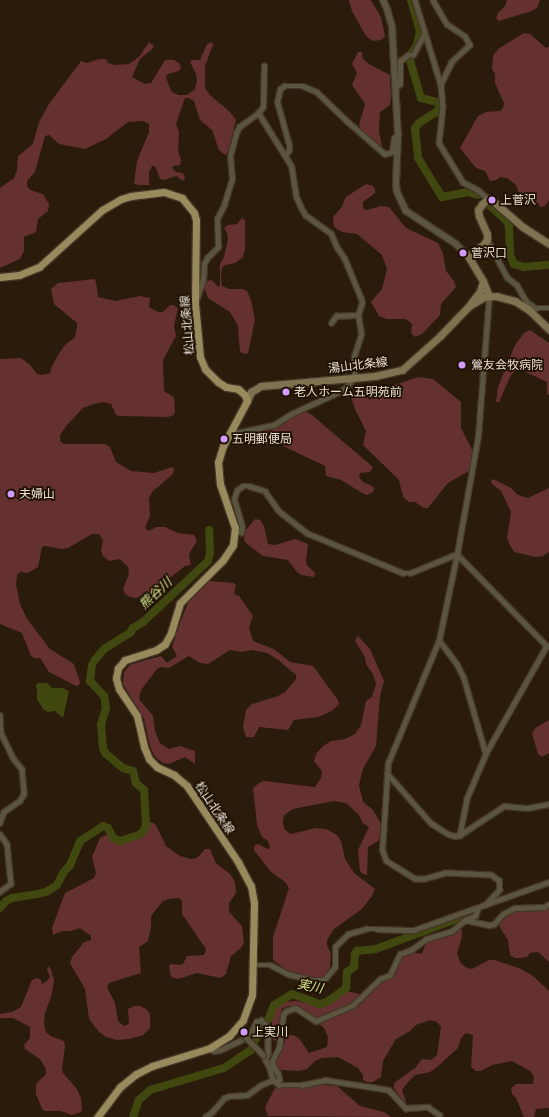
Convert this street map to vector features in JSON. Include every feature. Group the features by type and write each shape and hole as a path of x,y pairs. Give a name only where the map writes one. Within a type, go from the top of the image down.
{"main road":[{"name":"松山北条線","path":"0,277 19,275 39,267 112,203 130,196 164,192 182,198 194,212 196,220 194,304 200,357 205,369 221,385 241,392"},
{"path":"549,244 523,227 503,208 488,199 478,210 487,239 484,244 468,256 483,281 489,296 502,297 515,301 529,310 549,329"},
{"name":"湯山北条線","path":"241,392 252,392 261,386 266,385 354,378 389,374 402,370 440,336 469,306 480,291 483,281"},
{"name":"湯山北条線","path":"469,306 489,296"},
{"path":"241,392 245,395 247,400"},
{"path":"247,400 252,392"},
{"name":"松山北条線","path":"97,1117 120,1087 136,1074 152,1066 210,1048 225,1039 238,1027 246,1014 252,995 254,965 254,903 251,886 245,874 188,786 174,776 157,767 149,759 144,747 137,716 119,689 116,678 118,668 125,660 156,650 165,644 171,633 180,603 227,556 233,545 235,532 232,515 220,484 218,469 220,454 247,400"}],"street":[{"path":"383,0 392,27 398,134 396,184 401,202 406,211 456,244 468,256"},
{"path":"415,0 440,85 443,106 439,143 463,182 478,190 488,199"},
{"path":"434,0 447,24 464,36 470,45 452,62 443,82 440,85"},
{"path":"396,88 400,84 400,61 410,55 420,44 424,34"},
{"path":"194,304 203,280 204,264 207,258 218,247 217,219 224,205 232,179 230,156 231,146 239,127 258,113 263,107 264,66"},
{"path":"286,154 289,150 289,145 278,102 280,89 284,86 303,86 317,92 347,121 385,154 392,152 394,138 398,134"},
{"path":"230,432 240,432 274,425 291,414 343,390 354,378 354,356 361,334 358,315 362,303 344,258 337,248 331,234 305,215 300,208 296,197 291,166 286,154 258,113"},
{"path":"487,239 492,244 507,277 517,285 527,302 536,308 549,308"},
{"path":"485,905 499,890 499,881 491,875 446,872 425,879 415,879 386,861 382,850 387,773 391,753 439,640 457,554 478,436 489,296"},
{"path":"331,323 336,316 358,315"},
{"path":"235,532 241,533 242,527 234,499 238,490 243,486 249,486 265,491 279,511 307,533 403,573 410,573 457,554"},
{"path":"457,554 546,646 486,754 467,799 460,835"},
{"path":"439,640 457,664 464,678 486,754"},
{"path":"0,715 2,733 14,758 22,769 24,794 20,801 4,812 0,823"},
{"path":"387,773 431,823 448,834 454,836 460,835 504,806 528,808 549,804"},
{"path":"0,834 7,844 11,884 0,892"},
{"path":"254,965 271,965 288,974 312,980 324,980 335,967 335,947 348,934 371,929 414,930 549,882"},
{"path":"465,920 489,925 494,924 503,914 515,908 544,907 549,904"},
{"path":"205,1117 224,1098 230,1096 243,1097 274,1081 279,1080 278,1074 272,1066 272,1061 279,1048 282,1015 286,1011 296,1008 316,1021 352,1006 380,980 390,975 400,954 411,950 426,939 452,931 465,920 475,916 478,908"},
{"path":"210,1048 214,1051 231,1045 251,1033 258,1021 265,1023 269,1032 268,1054 264,1056"},
{"path":"238,1027 264,1056 274,1081 279,1085 302,1085 325,1080 389,1090 406,1108 428,1107 440,1115"}],"shaded area":[{"path":"349,0 370,0 372,2 381,17 385,36 381,40 373,41 366,36 352,11"},
{"path":"507,0 540,0 537,8 532,11 499,21 496,18 498,13 505,6"},
{"path":"524,33 530,34 546,48 549,47 549,200 545,206 541,207 535,203 522,201 516,185 507,178 500,177 496,180 490,181 485,171 476,168 460,148 478,116 486,112 500,111 503,108 504,103 495,83 495,74 492,69 493,56 498,49"},
{"path":"149,42 154,46 140,59 132,77 145,84 151,83 165,60 174,60 179,63 181,68 179,71 168,74 166,77 169,86 172,92 179,95 187,95 195,89 197,80 196,74 190,62 192,60 200,60 207,44 212,42 213,45 205,66 205,88 210,95 230,112 236,120 228,152 225,155 219,150 212,130 200,120 194,101 189,98 185,98 176,124 179,132 178,150 181,161 180,165 173,166 172,168 176,172 183,173 185,178 183,181 176,176 164,180 160,179 155,166 152,166 149,172 149,185 134,184 137,161 149,132 149,124 143,121 128,122 106,139 85,149 59,144 49,135 45,136 35,172 27,181 27,186 30,190 43,194 49,204 48,211 38,219 36,232 24,237 24,251 20,259 0,268 0,188 14,178 17,170 18,156 33,144 39,122 49,104 81,61 87,63 99,59 106,59 108,63 115,65 129,64 139,57"},
{"path":"358,52 362,52 363,59 369,64 390,75 390,105 380,112 379,132 382,147 370,146 359,125 365,104 352,85 357,73 352,64"},
{"path":"366,184 373,186 375,193 363,202 363,209 367,210 381,206 389,207 406,228 438,243 443,253 446,271 454,281 456,287 441,304 440,315 422,334 415,337 411,333 412,324 406,319 387,319 379,316 371,302 382,289 387,269 382,255 357,234 342,232 334,227 333,217 341,208 346,197"},
{"path":"242,218 245,220 245,249 243,257 235,263 225,265 222,268 221,278 222,286 229,289 243,289 247,291 251,300 255,320 248,353 246,354 240,352 238,326 230,312 208,298 204,286 206,281 212,280 218,287 220,285 220,264 224,257 228,239 224,228 228,225 237,224"},
{"path":"95,279 98,297 115,301 140,296 150,298 149,307 158,312 163,312 170,305 178,308 174,326 176,336 163,360 164,391 174,397 175,411 174,415 168,417 120,416 116,415 111,404 103,402 94,404 83,408 67,425 60,435 60,441 64,444 105,444 110,447 116,462 131,471 154,473 172,467 174,469 173,474 152,492 149,499 150,516 145,528 149,531 156,527 165,527 178,533 194,535 197,541 189,554 191,565 185,566 152,592 136,598 125,594 123,589 129,574 128,567 120,559 109,561 103,556 101,550 103,540 99,534 92,534 68,548 62,549 45,546 42,547 38,567 28,573 20,572 17,575 16,584 20,604 27,619 50,649 74,664 80,682 79,685 76,686 49,672 40,658 34,658 31,656 22,633 0,624 0,359 21,358 30,365 37,374 42,375 50,373 58,355 65,345 75,337 77,327 77,323 54,304 51,289 58,283"},
{"path":"530,330 549,343 549,395 547,394 547,382 521,370 515,371 511,375 499,402 496,402 498,387 515,345 524,333"},
{"path":"418,377 433,379 461,402 461,428 473,452 473,460 469,471 448,483 428,508 424,508 415,502 409,502 403,497 399,480 363,445 366,431 351,397 356,391 366,387 395,385"},
{"path":"301,412 307,412 313,416 373,467 370,472 360,473 359,477 363,482 374,488 373,492 367,495 341,480 326,476 325,466 279,444 246,445 242,439 244,435 276,428"},
{"path":"493,479 511,488 518,495 528,498 549,488 549,552 543,556 535,557 514,552 507,538 511,512 501,491 492,484 491,481"},
{"path":"255,519 260,520 264,526 268,544 275,545 295,539 308,544 306,560 307,565 315,573 314,577 301,575 288,560 263,556 247,544 244,540 245,531"},
{"path":"209,581 233,583 236,585 234,594 239,596 253,616 249,627 253,641 274,649 290,662 313,666 338,700 339,704 332,711 318,717 294,720 288,730 259,727 254,737 246,737 243,727 246,710 252,704 278,696 285,692 296,679 296,675 277,659 267,653 253,650 241,652 230,650 208,664 200,663 189,656 169,668 161,667 157,669 141,690 139,699 153,716 155,731 160,743 169,749 180,746 195,751 195,764 185,757 169,764 163,763 155,757 150,746 144,719 123,684 124,672 130,665 142,661 161,656 167,663 177,656 172,647 188,603"},
{"path":"358,636 370,649 384,681 380,696 376,746 363,769 359,785 363,802 373,810 380,822 380,837 378,841 368,847 367,875 360,871 358,850 369,827 363,823 358,814 346,803 334,801 293,809 284,815 283,823 285,830 291,834 316,828 326,829 337,835 341,841 345,859 354,873 375,889 372,896 362,909 334,929 327,940 327,945 331,954 330,967 327,974 322,978 313,977 288,971 273,960 273,937 289,888 285,882 271,872 254,850 255,845 258,844 268,849 270,848 268,841 262,837 257,825 253,788 264,781 315,787 321,778 322,771 314,761 316,754 323,746 331,741 345,739 355,734 361,725 366,701 372,697 376,684 373,674 366,664 365,657 355,641"},
{"path":"38,683 47,683 52,688 62,688 69,691 63,718 55,711 48,712 43,709 37,699 36,686"},
{"path":"549,720 549,753 542,757 538,754 532,734 535,728"},
{"path":"148,822 156,825 166,846 180,856 191,859 197,858 205,849 210,849 216,863 230,874 235,882 236,893 229,903 229,912 242,926 244,943 241,948 231,956 226,974 221,978 197,973 178,979 171,977 169,966 171,964 183,964 187,956 204,955 206,949 182,914 182,901 179,898 168,899 162,902 151,916 151,927 148,941 139,947 141,973 109,983 107,987 115,1003 118,1021 124,1026 129,1024 128,1009 134,1006 140,1006 146,1009 150,1014 150,1028 143,1035 130,1039 117,1040 106,1037 99,1032 89,1019 85,989 70,963 72,957 84,942 91,940 91,936 80,928 71,931 62,931 53,935 52,928 65,893 94,878 96,873 92,857 100,838 108,834 126,838 134,837"},
{"path":"549,907 549,962 538,952 530,953 527,957 522,958 515,958 510,955 508,940 499,926 501,920 509,914 522,910 545,910"},
{"path":"459,929 462,930 462,936 457,954 460,962 465,967 472,969 489,960 495,960 521,969 533,976 549,991 549,1108 536,1109 534,1117 524,1117 516,1098 512,1094 511,1088 516,1084 533,1084 534,1076 530,1071 512,1061 492,1065 481,1071 476,1071 471,1067 473,1035 466,1033 461,1038 458,1048 437,1067 430,1072 415,1075 409,1081 402,1090 406,1102 403,1102 394,1088 394,1083 415,1068 422,1059 431,1060 437,1055 441,1027 437,1022 430,1020 416,1025 410,1031 396,1039 383,1061 381,1077 373,1082 363,1080 363,1075 358,1068 338,1057 321,1058 315,1061 307,1069 299,1071 281,1070 276,1067 275,1062 287,1036 293,1035 299,1038 309,1053 327,1047 328,1037 324,1028 303,1009 288,1006 282,1008 277,1039 275,1041 273,1040 271,1029 273,1013 277,1005 285,1002 296,1001 324,1007 346,991 360,994 371,990 380,981 391,977 401,955 411,952 422,954 427,940"},
{"path":"48,966 51,969 54,981 51,997 45,1013 44,1025 46,1032 50,1036 64,1041 63,1073 77,1089 81,1098 81,1112 72,1115 61,1111 45,1111 42,1109 36,1094 36,1084 46,1074 46,1069 40,1059 25,1049 24,1045 30,1038 30,1027 13,1018 0,1018 0,1014 12,1012 21,1007 32,980 37,978 41,980 42,984 47,981 50,977 47,970"},
{"path":"322,1085 337,1086 360,1106 384,1112 391,1117 268,1116 265,1107 275,1088"}],"waterway":[{"path":"411,0 420,32 417,45 409,57 421,98 437,102 440,105 438,111 419,123 415,128 418,158 442,197 467,192 478,195"},
{"path":"488,204 507,221 509,226 510,255 514,264 524,267 549,265"},
{"name":"熊谷川","path":"94,661 104,649 130,633 133,628 143,622 208,561 210,553 209,530"},
{"name":"熊谷川","path":"0,908 6,901 12,898 46,892 57,885 63,873 70,865 80,841 103,826 108,828 113,838 120,841 141,834 146,826 144,790 136,783 133,771 123,768 105,753 103,748 101,725 106,708 104,696 90,681 92,665"},
{"name":"実川","path":"133,1117 139,1100 150,1090 224,1068 251,1050 260,1029 269,1018 274,1005 292,994 320,1004 327,1002 346,988 347,972 354,967 355,954 357,951 376,949 473,913"}],"place":[{"name":"上菅沢","path":"492,200"},
{"name":"菅沢口","path":"463,253"},
{"name":"鶯友会牧病院","path":"462,365"},
{"name":"老人ホーム五明苑前","path":"286,392"},
{"name":"五明郵便局","path":"224,439"},
{"name":"夫婦山","path":"11,494"},
{"name":"上実川","path":"244,1032"}]}
